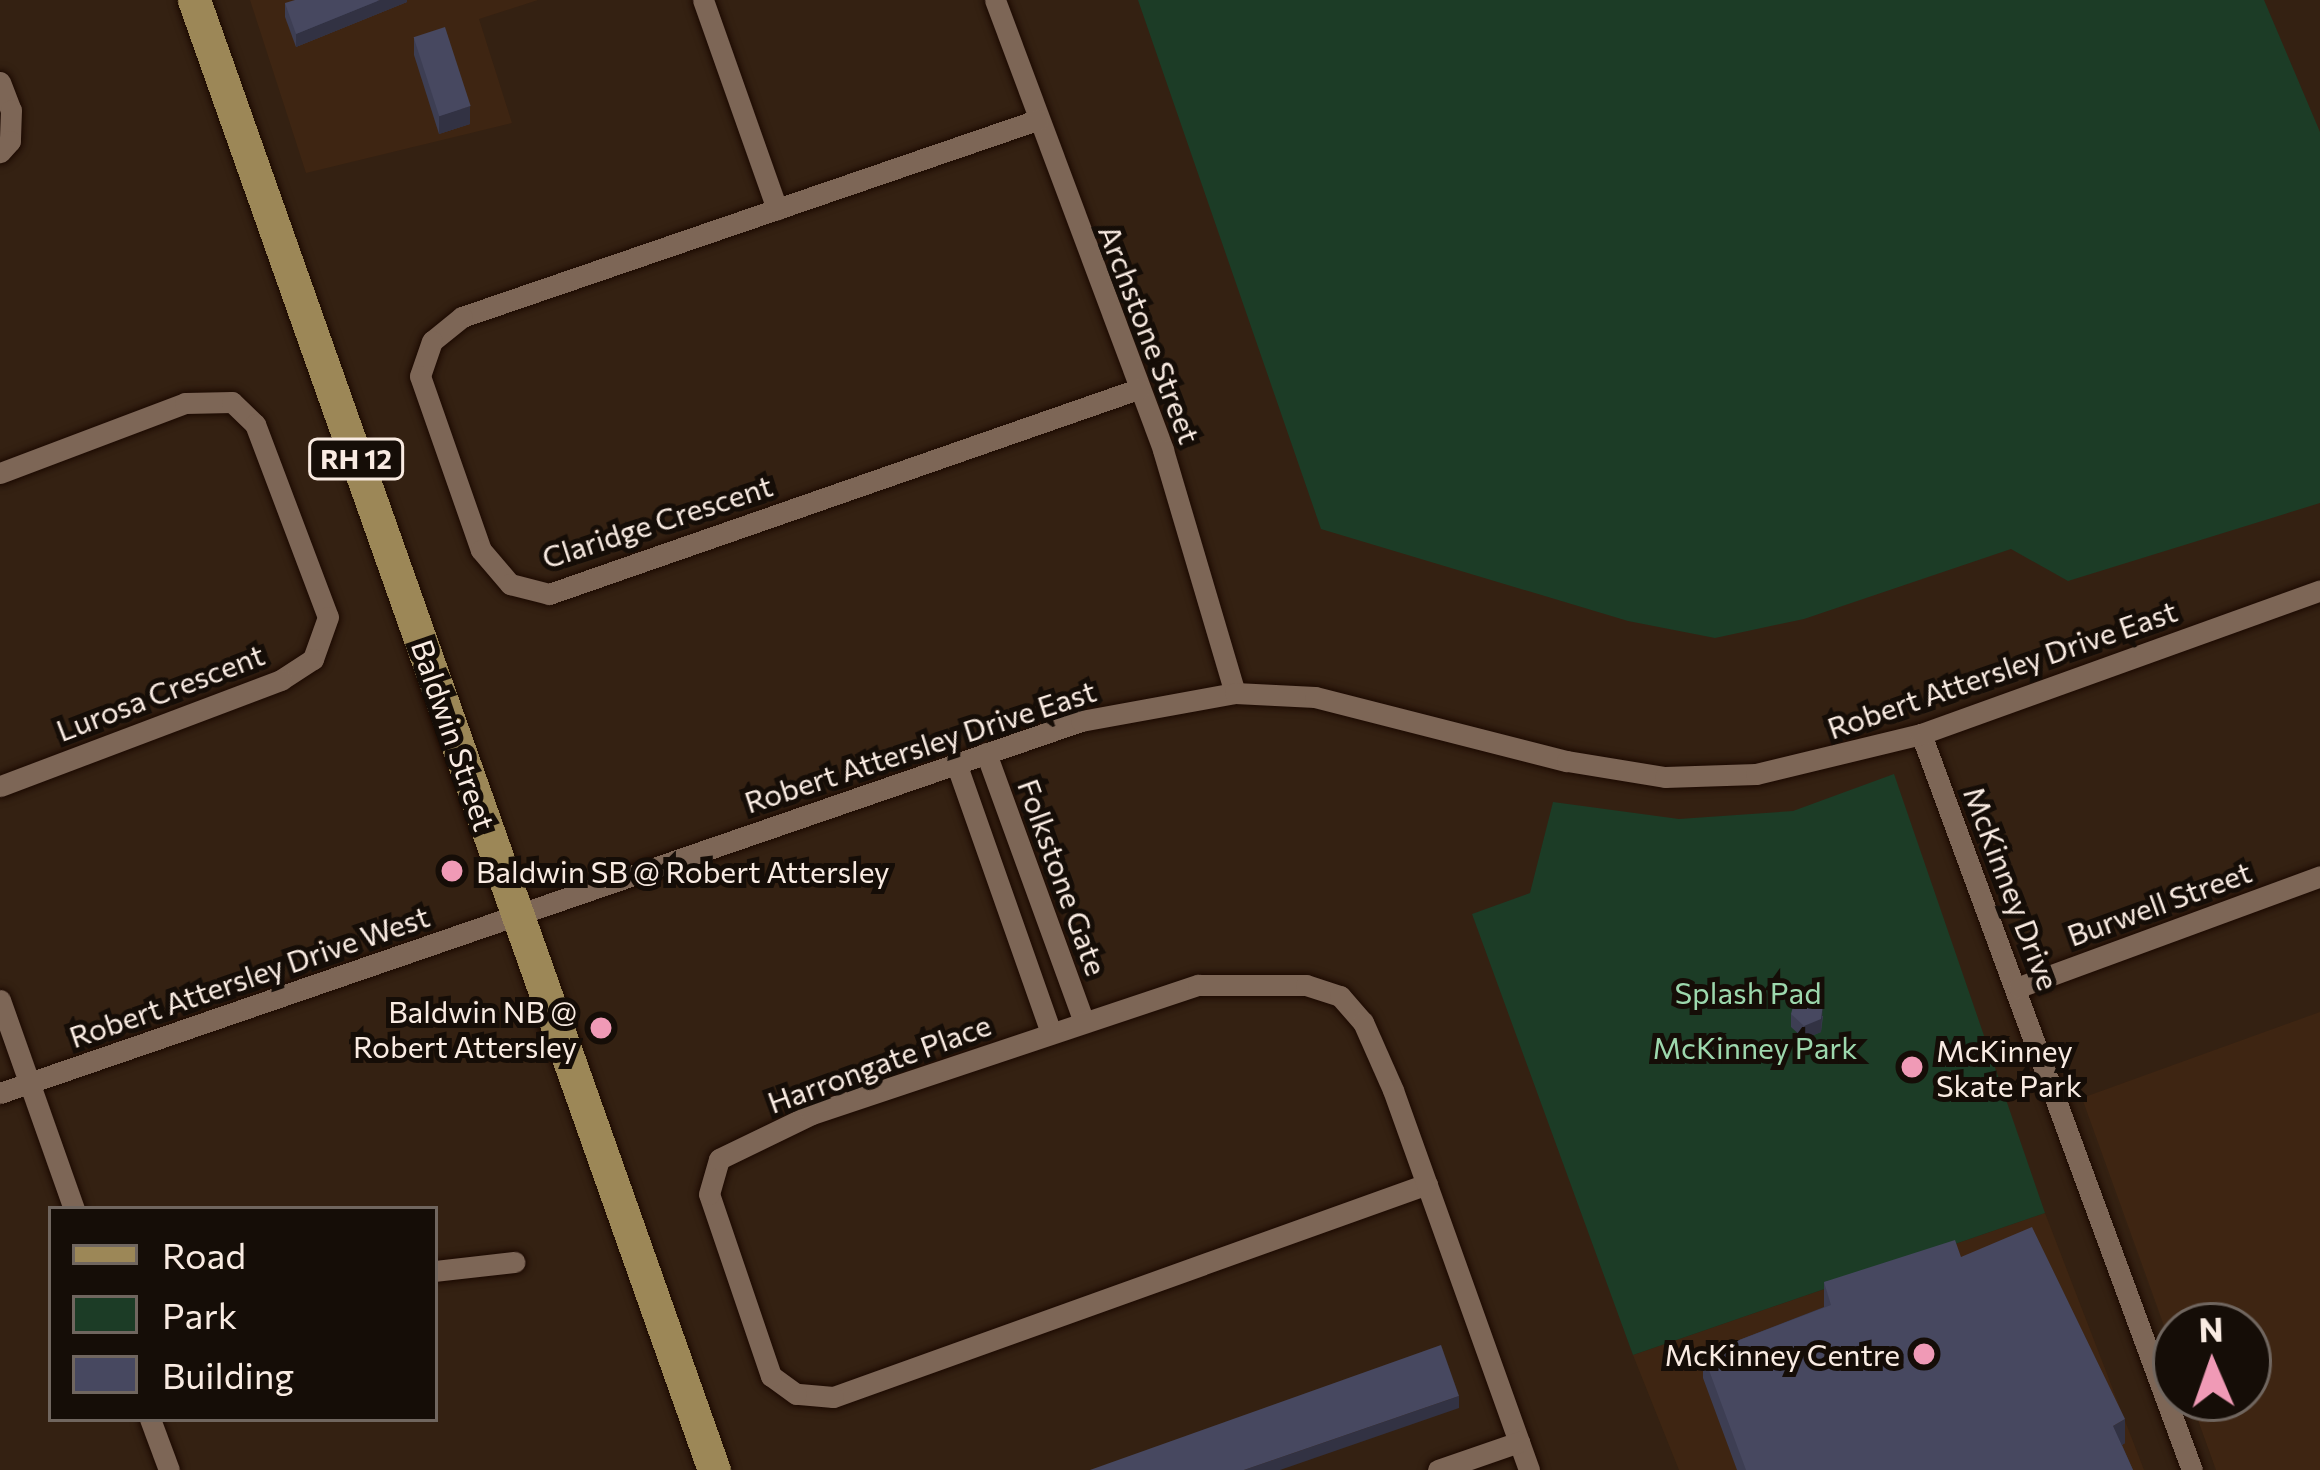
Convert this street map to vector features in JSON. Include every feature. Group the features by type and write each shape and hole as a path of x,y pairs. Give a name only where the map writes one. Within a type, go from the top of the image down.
{"main road":[{"name":"Baldwin Street","path":"194,0 714,1470"}],"street":[{"path":"704,0 777,209"},
{"name":"Archstone Street","path":"995,0 1138,389 1235,692"},
{"path":"0,82 11,110 10,141 0,152"},
{"name":"Claridge Crescent","path":"1037,120 462,317 433,341 420,376 482,550 510,584 549,594 1138,389"},
{"name":"Lurosa Crescent","path":"0,473 185,403 232,401 255,424 328,617 313,659 281,680 0,785"},
{"name":"Robert Attersley Drive East","path":"519,918 1081,721 1235,692 1316,698 1567,761 1665,777 1756,774 1921,734 2320,590"},
{"name":"McKinney Drive","path":"1921,734 2018,987 2192,1470"},
{"name":"Folkstone Gate","path":"986,753 1084,1022"},
{"name":"Folkstone Gate","path":"956,763 1051,1033"},
{"name":"Burwell Street","path":"2018,987 2320,876"},
{"name":"Robert Attersley Drive West","path":"0,1093 519,918"},
{"name":"Harrongate Place","path":"1426,1184 832,1397 796,1394 771,1376 709,1194 719,1159 812,1114 1198,985 1306,985 1340,996 1363,1022 1426,1184 1529,1470"},
{"path":"0,1000 73,1206"},
{"path":"438,1270 514,1262"},
{"path":"151,1422 169,1470"},
{"path":"1438,1470 1519,1442"}],"shaded area":[{"path":"250,0 538,0 479,19 512,123 306,173"},
{"path":"2320,1012 2320,1470 2216,1470 2199,1422 2272,1422 2272,1302 2155,1302 2082,1098"},
{"name":"McKinney Centre","path":"2045,1213 2144,1470 1679,1470 1633,1355"}],"green space":[{"path":"1138,0 2264,0 2320,132 2320,503 2068,581 2011,549 1804,619 1715,638 1628,621 1321,529"},
{"name":"McKinney Park","path":"1894,774 2045,1213 1633,1355 1472,914 1530,893 1553,802 1679,819 1793,811"}],"building":[{"path":"380,0 296,34 285,3"},
{"path":"445,27 471,106 439,116 414,37"},
{"path":"1811,994 1823,1004 1821,1019 1804,1026 1791,1014 1795,999"},
{"name":"McKinney Centre","path":"2032,1227 2125,1419 2113,1426 2133,1470 1746,1470 1703,1354 1831,1305 1824,1282 1955,1240 1961,1257"},
{"path":"1441,1345 1459,1396 1244,1470 1090,1470"}],"place":[{"name":"Baldwin SB @ Robert Attersley","path":"452,871"},
{"name":"Baldwin NB @ Robert Attersley","path":"601,1028"},
{"name":"McKinney Skate Park","path":"1912,1067"},
{"name":"McKinney Centre","path":"1924,1354"}],"park label":[{"name":"Splash Pad","path":"1748,992"}]}
